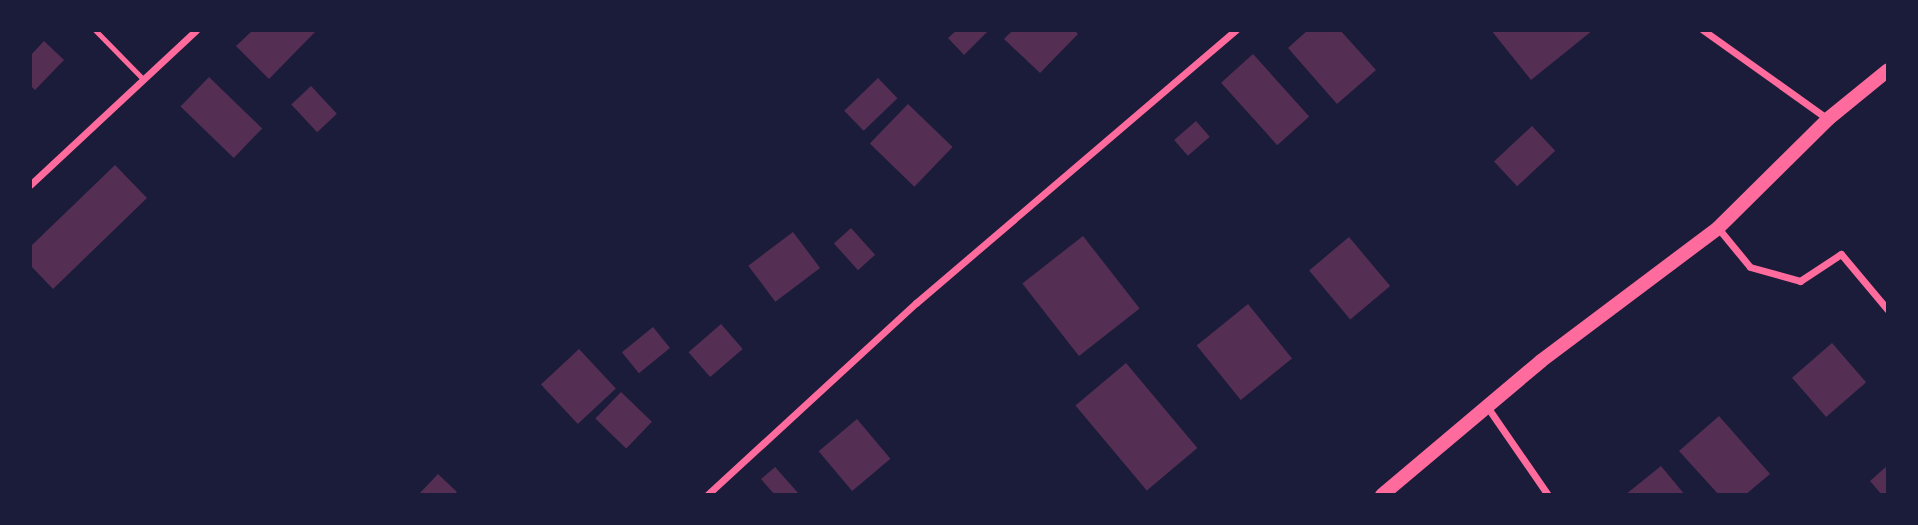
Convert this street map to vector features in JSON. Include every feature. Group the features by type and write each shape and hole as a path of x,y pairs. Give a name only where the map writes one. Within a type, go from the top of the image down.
{"main road":[{"path":"1382,495 1541,361 1718,228 1828,119 1888,70"}],"street":[{"path":"30,185 196,30"},
{"path":"707,495 915,303 1236,30"},
{"path":"1703,30 1828,119"},
{"path":"1718,228 1750,267 1800,281 1841,254 1888,310"},
{"path":"1488,408 1548,495"}],"lane":[{"path":"95,30 143,79"}],"building":[{"path":"253,30 315,32 269,79 236,46"},
{"path":"957,30 988,31 964,55 948,38"},
{"path":"1013,30 1074,30 1078,34 1040,73 1004,39"},
{"path":"1308,30 1340,30 1376,70 1337,104 1288,48"},
{"path":"1491,30 1593,30 1531,80"},
{"path":"44,41 64,60 35,90 30,85 30,56"},
{"path":"1253,54 1309,116 1277,145 1221,83"},
{"path":"209,77 262,128 234,158 181,106"},
{"path":"878,78 897,98 864,131 844,111"},
{"path":"311,86 337,114 317,132 291,104"},
{"path":"908,104 953,147 914,187 870,144"},
{"path":"1196,121 1210,137 1188,156 1174,140"},
{"path":"1532,126 1555,151 1517,186 1494,161"},
{"path":"115,165 147,198 53,289 30,265 30,247"},
{"path":"851,228 875,255 858,270 834,243"},
{"path":"793,232 820,268 775,302 748,266"},
{"path":"1083,236 1140,308 1079,356 1022,283"},
{"path":"1349,237 1390,286 1350,319 1309,270"},
{"path":"1248,304 1292,358 1241,400 1197,346"},
{"path":"721,324 743,349 710,377 689,352"},
{"path":"653,327 670,348 639,373 622,352"},
{"path":"1832,343 1866,382 1826,417 1792,378"},
{"path":"579,349 616,388 578,424 541,384"},
{"path":"1126,363 1197,448 1147,490 1075,405"},
{"path":"621,392 652,422 626,448 595,419"},
{"path":"1719,416 1770,474 1745,495 1719,495 1679,451"},
{"path":"857,419 890,459 852,491 819,451"},
{"path":"1888,465 1888,495 1882,495 1870,481"},
{"path":"1661,466 1685,495 1625,495"},
{"path":"775,467 798,495 775,495 761,479"},
{"path":"438,474 457,492 453,495 418,495"}]}
